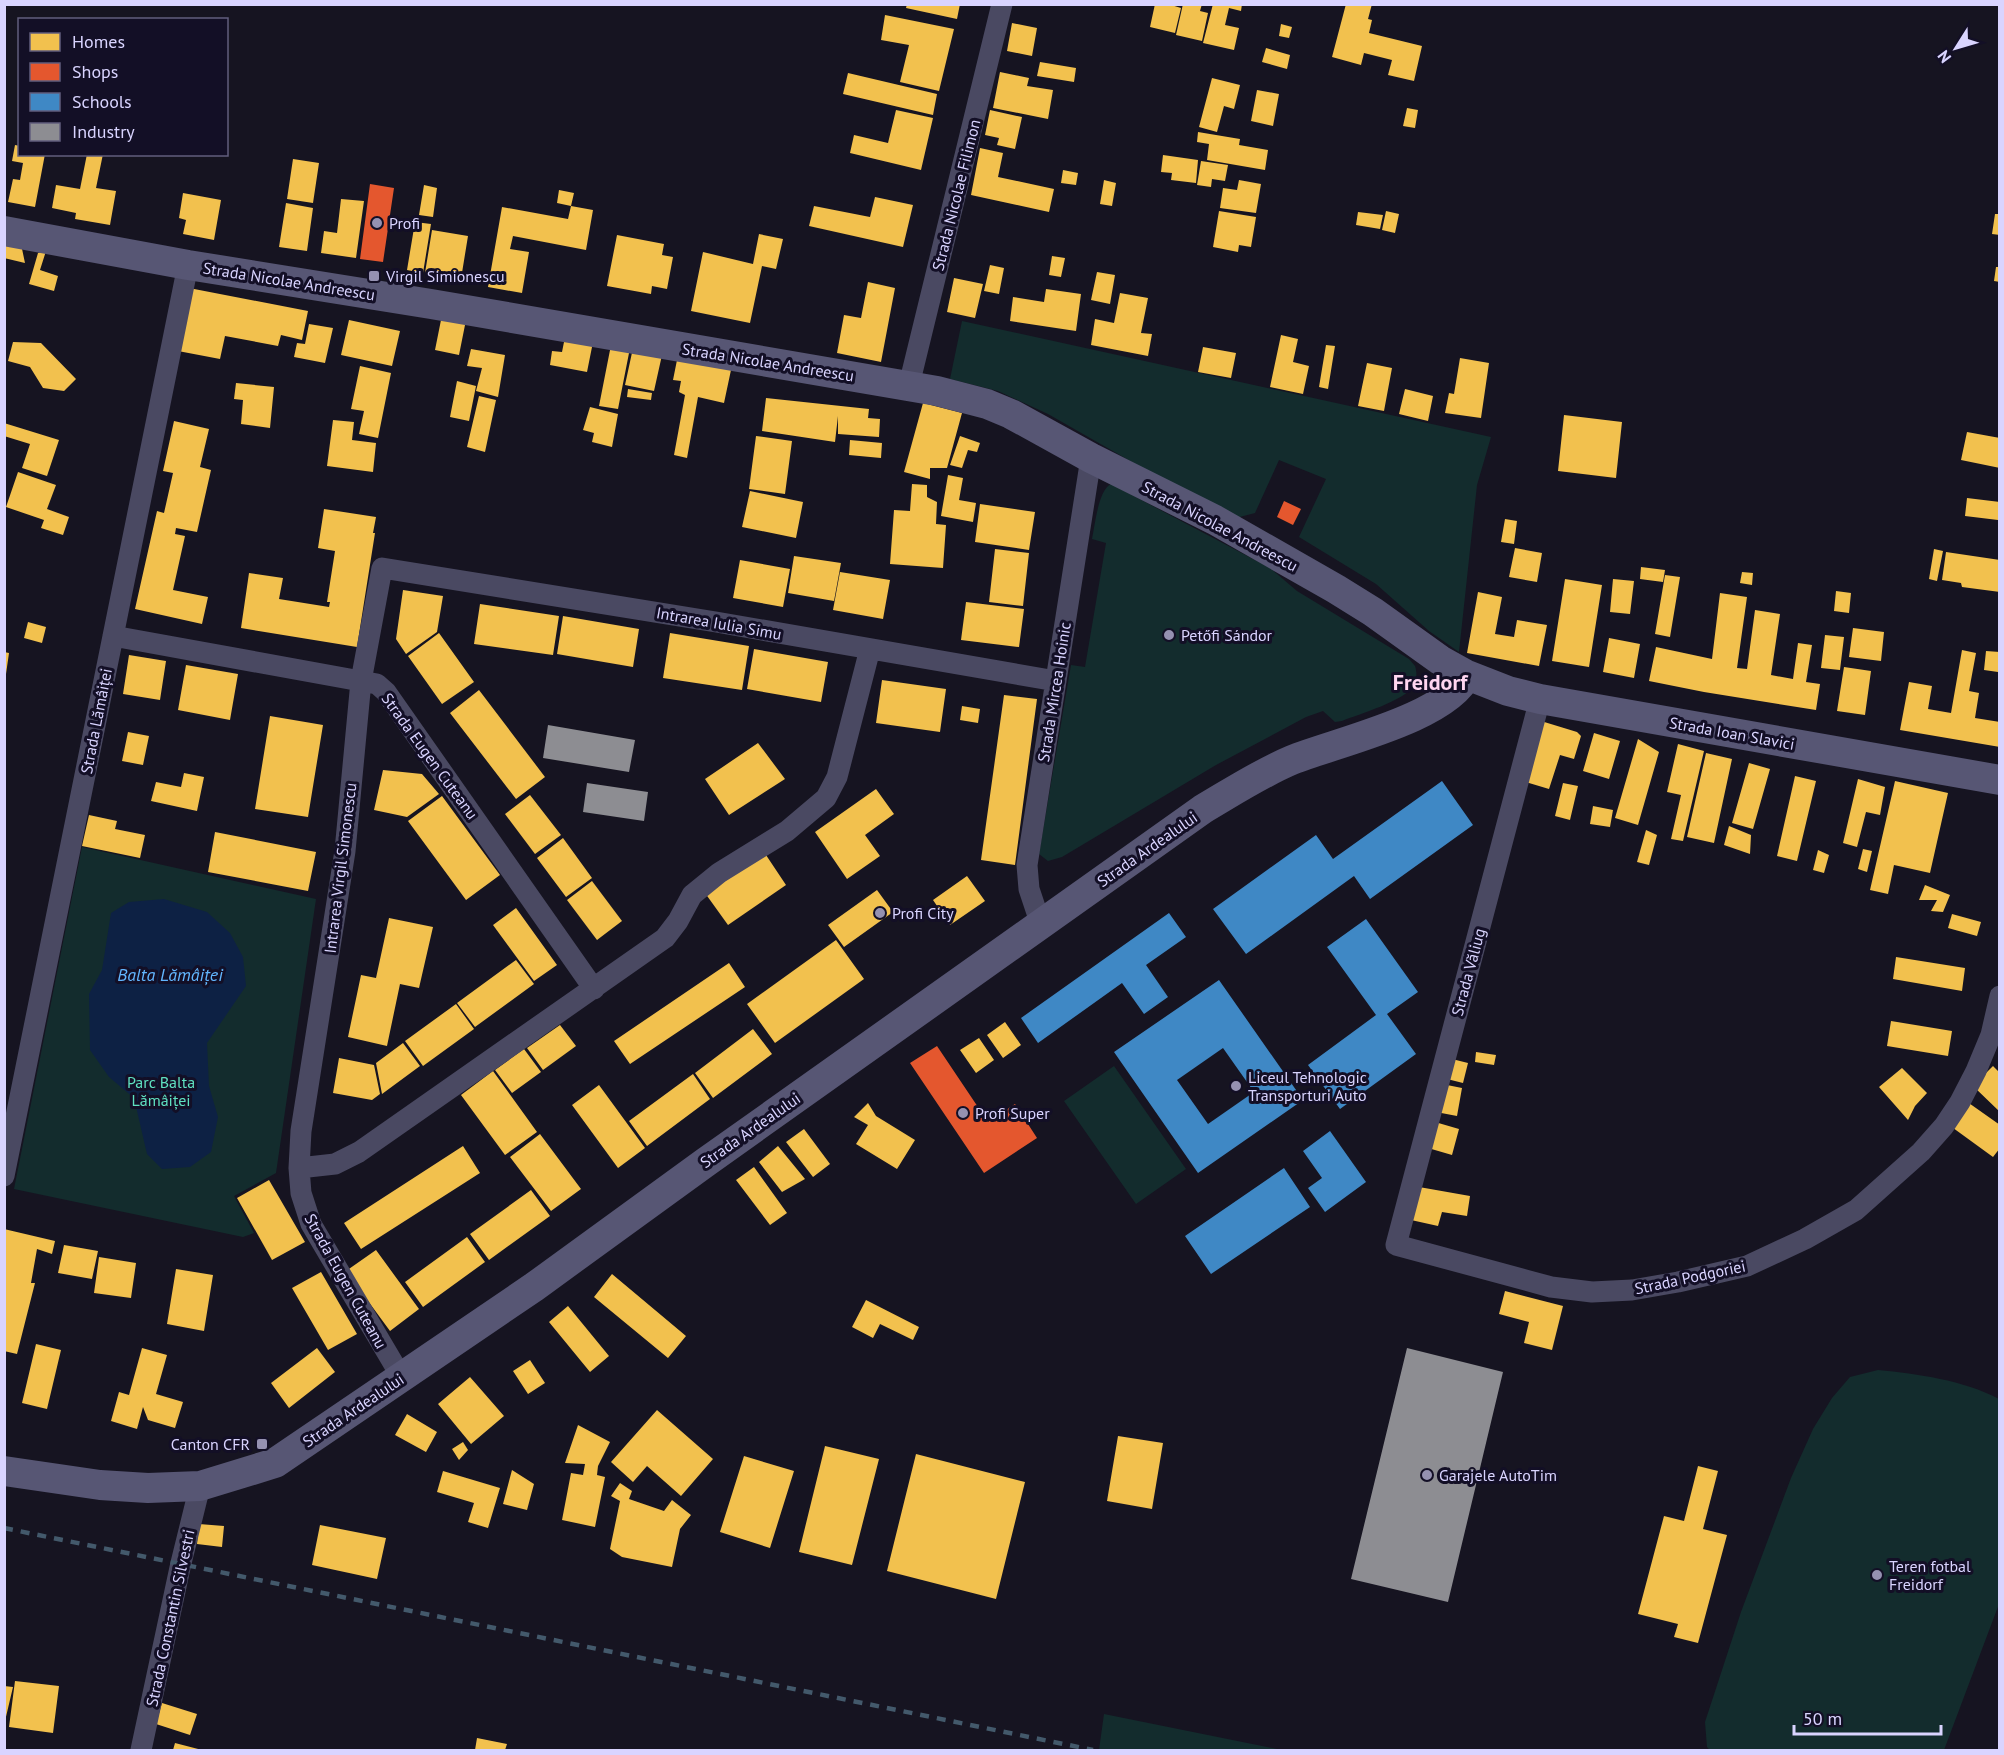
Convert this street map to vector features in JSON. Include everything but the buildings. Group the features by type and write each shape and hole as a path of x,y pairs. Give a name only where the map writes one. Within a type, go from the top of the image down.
{"main road":[{"name":"Strada Nicolae Andreescu","path":"4,231 188,265 909,385 987,404 1011,414 1091,458 1215,520 1326,583 1373,612 1440,660 1467,675"},
{"name":"Strada Ioan Slavici","path":"1467,675 1508,691 1540,699 2000,780"},
{"name":"Strada Ardealului","path":"4,1471 100,1485 148,1488 200,1486 275,1463 534,1287 1203,809 1291,761 1406,720 1436,706 1450,697 1467,675"}],"street":[{"name":"Strada Nicolae Filimon","path":"909,385 1002,4"},
{"name":"Strada Lămâiței","path":"4,1176 188,265"},
{"name":"Strada Mircea Hoinic","path":"1041,925 1029,889 1027,865 1091,458"},
{"name":"Intrarea Iulia Simu","path":"382,567 1056,681"},
{"name":"Intrarea Virgil Simonescu","path":"299,1168 301,1131 345,851 361,681 382,567"},
{"name":"Strada Eugen Cuteanu","path":"113,636 377,684 386,692 594,989"},
{"path":"299,1168 335,1164 359,1152 594,989 665,938 678,921 692,895 719,873 787,831 826,798 837,777 870,649"},
{"name":"Strada Văliug","path":"1396,1245 1540,699"},
{"name":"Strada Podgoriei","path":"1396,1245 1551,1287 1592,1292 1632,1290 1678,1282 1757,1262 1805,1239 1856,1210 1922,1152 1960,1102 1976,1071 1991,1035 2000,996"},
{"name":"Strada Eugen Cuteanu","path":"299,1168 300,1193 311,1224 402,1378"},
{"name":"Strada Constantin Silvestri","path":"141,1750 200,1486"}],"green space":[{"path":"962,321 1491,437 1477,485 1459,652 1429,631 1376,584 1299,537 1326,479 1279,460 1255,513 1232,519 1048,414 998,391 950,379"},
{"path":"1111,484 1270,568 1297,591 1409,659 1415,666 1416,678 1409,691 1401,696 1342,721 1335,722 1323,711 1306,717 1216,765 1062,857 1048,861 1039,854 1071,665 1085,667 1106,543 1092,539 1100,501 1103,493"},
{"name":"Parc Balta Lămâiței","path":"82,847 316,899 276,1173 234,1196 254,1233 243,1237 14,1189"},
{"path":"1114,1066 1186,1169 1136,1204 1064,1101"},
{"name":"Teren fotbal Freidorf","path":"1878,1370 1955,1383 1999,1399 1999,1604 1944,1750 1710,1750 1707,1747 1705,1722 1741,1612 1791,1478 1813,1429 1832,1398 1850,1377"},
{"path":"1104,1714 1282,1750 1099,1750"}],"water":[{"name":"Balta Lămâiței","path":"164,899 207,912 230,933 243,957 246,986 207,1043 209,1086 218,1117 211,1152 190,1167 162,1169 147,1154 134,1098 109,1077 90,1050 89,994 102,970 111,913 129,902"}],"railway":[{"path":"4,1528 1093,1750"}],"place":[{"name":"Profi","path":"377,223"},
{"name":"Virgil Simionescu","path":"374,276"},
{"name":"Petőfi Sándor","path":"1169,635"},
{"name":"Profi City","path":"880,913"},
{"name":"Liceul Tehnologic Transporturi Auto","path":"1236,1086"},
{"name":"Profi Super","path":"963,1113"},
{"name":"Canton CFR","path":"262,1444"},
{"name":"Garajele AutoTim","path":"1427,1475"},
{"name":"Teren fotbal Freidorf","path":"1877,1575"}],"district":[{"name":"Freidorf","path":"1430,682"}]}
